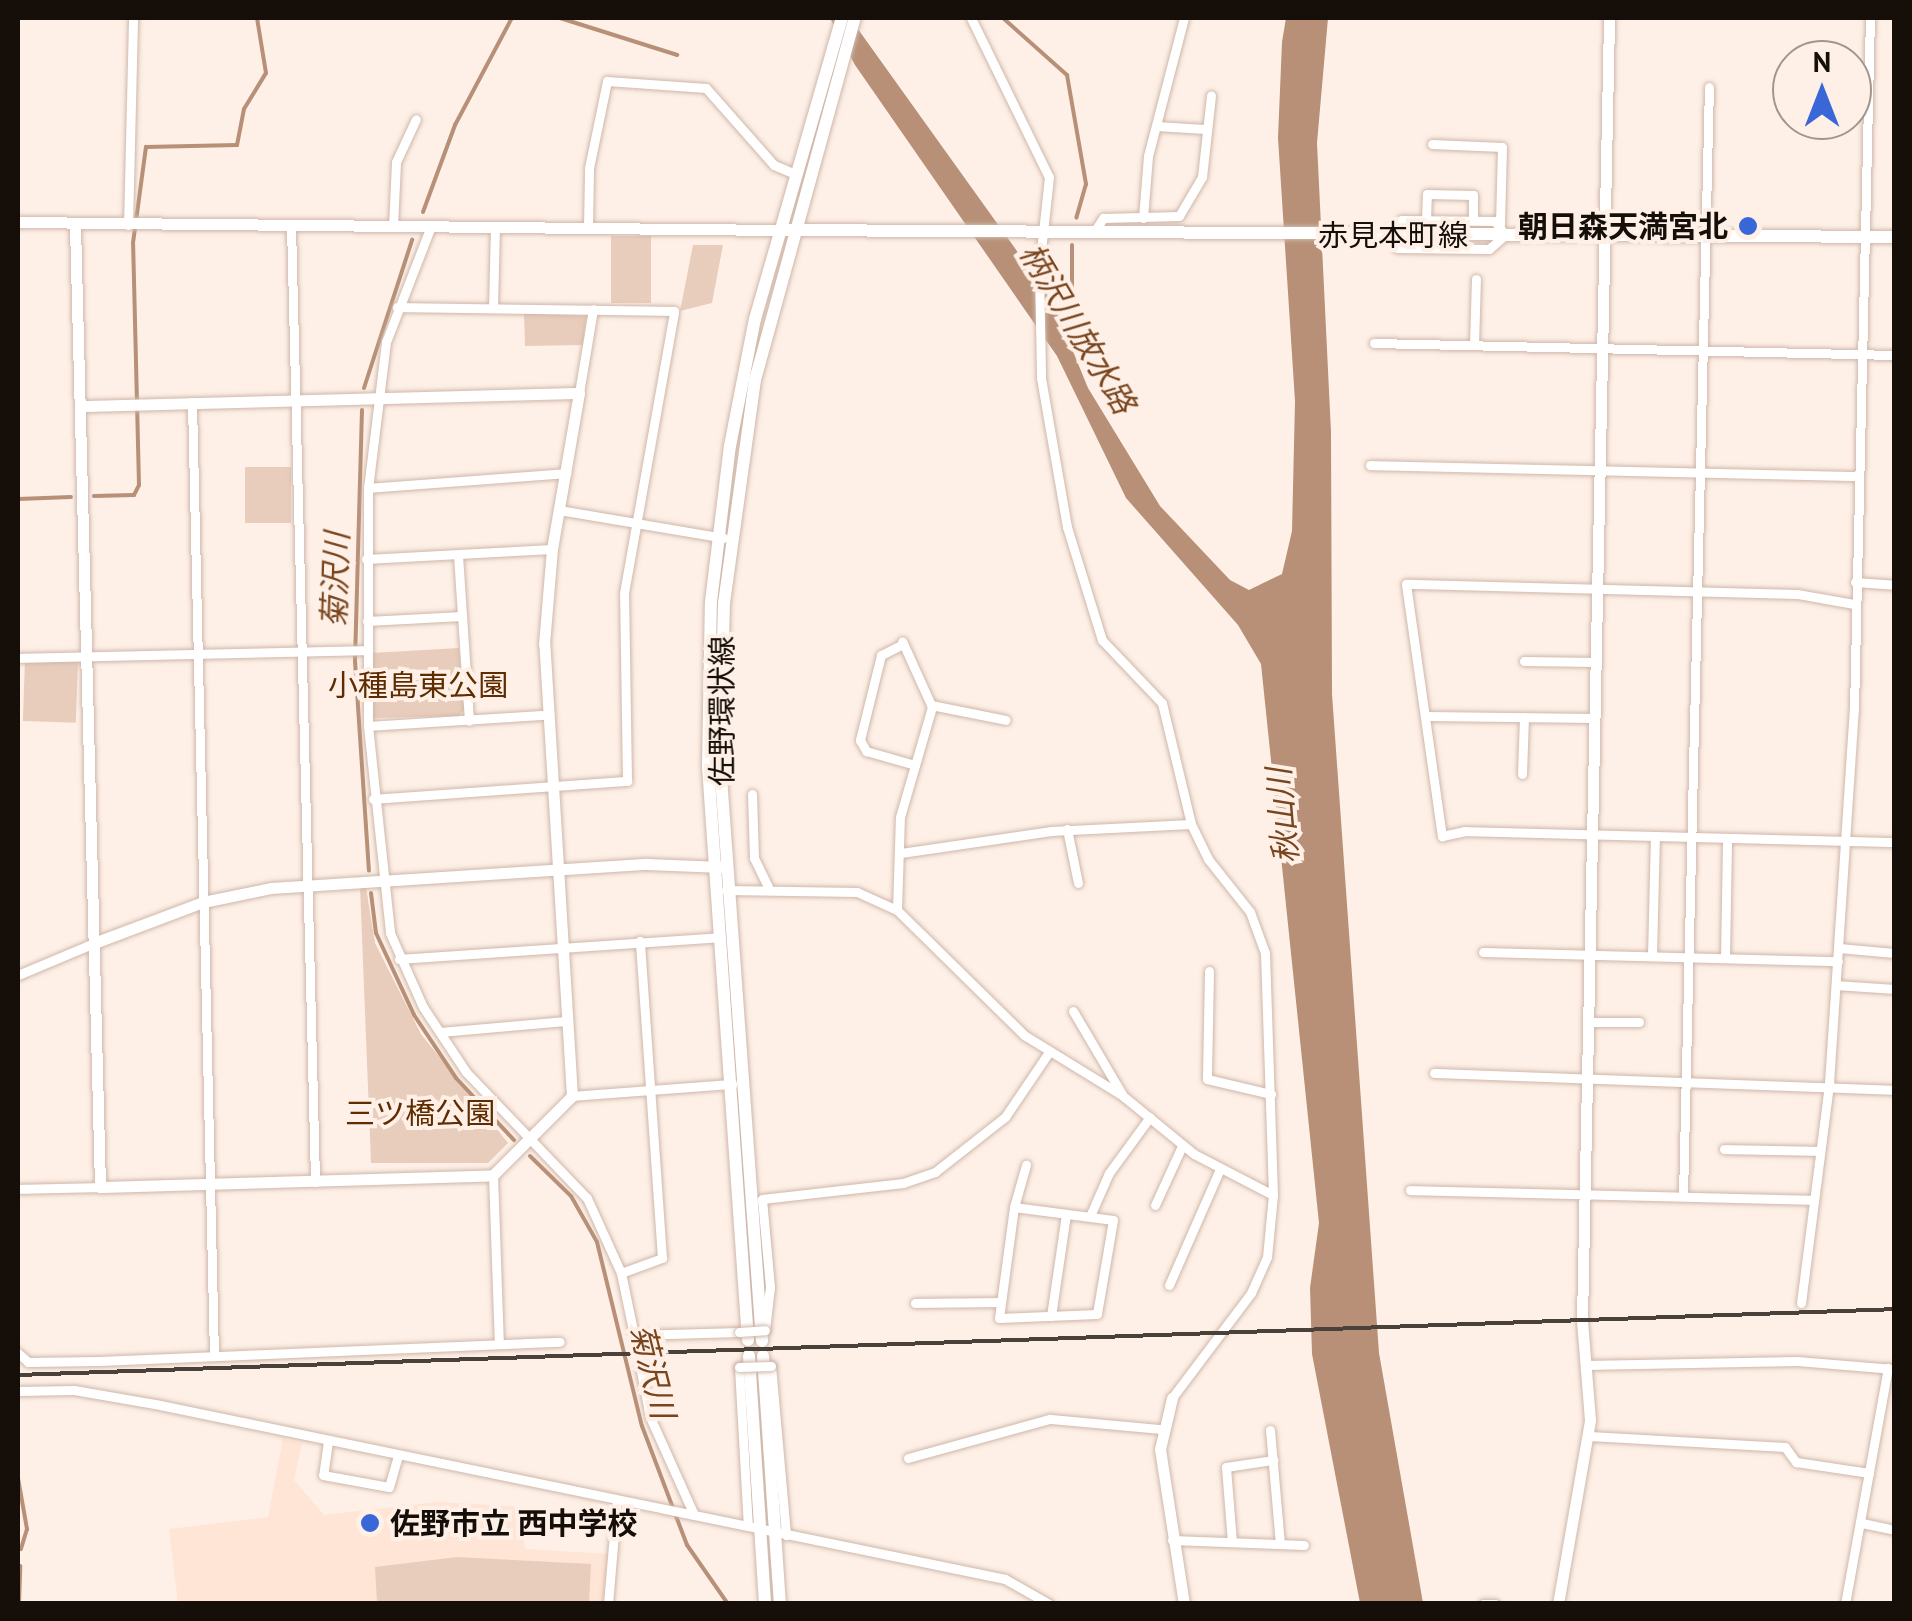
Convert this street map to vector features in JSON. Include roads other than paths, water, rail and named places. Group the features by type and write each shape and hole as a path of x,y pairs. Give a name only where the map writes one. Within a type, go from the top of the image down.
{"main road":[{"path":"842,18 840,49 794,230 779,230 795,174 840,49 855,18"},
{"name":"赤見本町線","path":"794,230 1386,235 1502,229 1894,238"},
{"name":"佐野環状線","path":"754,1336 720,867 724,538 746,364 779,230"},
{"name":"佐野環状線","path":"724,538 755,380 794,230"},
{"name":"佐野環状線","path":"722,890 718,937 736,1084"},
{"path":"756,1361 767,1508 765,1604"},
{"path":"767,1531 780,1604"}],"street":[{"path":"128,224 133,18"},
{"path":"971,18 1050,177 1039,269 1039,343 1066,527 1102,640 1162,703 1191,824 1263,943 1273,1195 1267,1257 1250,1293 1172,1398 1160,1428 1170,1540 1184,1604"},
{"path":"1143,218 1156,126 1184,18"},
{"path":"1558,1604 1589,1436 1585,1365 1588,1022 1609,18"},
{"path":"1801,1303 1829,1083 1838,961 1855,582 1870,18"},
{"path":"588,228 589,168 607,82 706,88 774,165 795,174"},
{"path":"1683,1196 1709,88"},
{"path":"1094,232 1099,218 1179,216 1202,177 1210,95"},
{"path":"393,226 396,162 416,120"},
{"path":"1156,126 1205,129"},
{"path":"1397,248 1490,248 1502,229 1502,147 1432,144"},
{"path":"1426,220 1427,194 1473,195 1473,220"},
{"path":"1400,220 1473,220 1502,229"},
{"path":"18,222 779,230"},
{"path":"75,225 100,1188"},
{"path":"290,225 315,1182"},
{"path":"431,226 397,308 376,398 368,488 365,650 373,799 382,880 400,959 440,1032 466,1072 588,1198 621,1273 634,1335 754,1336 770,1287 762,1199 903,1183 935,1172 1005,1118 1050,1052"},
{"path":"493,308 495,227"},
{"path":"1474,345 1476,278"},
{"path":"373,799 550,790 627,781 621,634 634,524 674,311 397,308"},
{"path":"572,1096 545,715 552,549 593,309"},
{"path":"1374,342 1894,355"},
{"path":"82,406 580,394"},
{"path":"192,402 214,1356"},
{"path":"1370,464 1857,476"},
{"path":"368,488 566,473"},
{"path":"559,510 724,538"},
{"path":"366,559 552,549"},
{"path":"458,555 469,721"},
{"path":"1855,582 1894,585"},
{"path":"1854,604 1797,594 1406,584 1442,836 1592,833 1894,842"},
{"path":"367,621 462,616"},
{"path":"897,910 900,817 931,705 903,642 881,655 860,740 866,751 914,765"},
{"path":"18,658 365,650"},
{"path":"1524,661 1597,662"},
{"path":"931,705 1006,720"},
{"path":"368,726 545,715"},
{"path":"1426,716 1595,718"},
{"path":"1522,774 1524,717"},
{"path":"752,794 754,858 768,887"},
{"path":"901,853 1067,830 1191,824"},
{"path":"1067,830 1078,883"},
{"path":"1652,956 1655,836"},
{"path":"1724,957 1728,838"},
{"path":"18,975 203,902 308,886 382,880 556,869 720,867"},
{"path":"722,890 768,887 857,892 897,910 997,1013 1050,1052 1124,1096 1182,1146 1220,1170 1273,1195"},
{"path":"400,959 718,937"},
{"path":"621,1273 662,1258 640,942"},
{"path":"1838,948 1894,953"},
{"path":"1483,952 1838,961"},
{"path":"1209,971 1207,1079 1271,1094"},
{"path":"1836,985 1894,988"},
{"path":"1073,1011 1124,1096"},
{"path":"440,1032 566,1021"},
{"path":"1588,1022 1639,1022"},
{"path":"1434,1073 1829,1083 1894,1090"},
{"path":"18,1189 494,1175 572,1096 736,1084"},
{"path":"1090,1216 1109,1173 1150,1118"},
{"path":"1155,1206 1182,1146"},
{"path":"1724,1150 1820,1150"},
{"path":"1014,1207 1090,1216 1115,1224 1102,1308 1051,1316 999,1318 1014,1207 1026,1165"},
{"path":"1169,1285 1220,1170"},
{"path":"494,1175 499,1344"},
{"path":"1410,1190 1814,1200"},
{"path":"1051,1316 1066,1214"},
{"path":"915,1304 999,1302"},
{"path":"18,1353 28,1362 560,1342"},
{"path":"756,1361 767,1531"},
{"path":"756,1361 767,1531"},
{"path":"1585,1365 1797,1361 1891,1368 1845,1604"},
{"path":"640,1366 653,1424 691,1514"},
{"path":"18,1391 74,1390 691,1514 1005,1579 1049,1604"},
{"path":"908,1458 1050,1419 1160,1428"},
{"path":"1270,1430 1280,1544"},
{"path":"1589,1436 1785,1447 1796,1462 1869,1473"},
{"path":"328,1442 323,1475 372,1484 392,1486 398,1454"},
{"path":"1232,1542 1226,1467 1274,1460"},
{"path":"608,1604 618,1500"},
{"path":"1862,1522 1894,1530"},
{"path":"1170,1540 1304,1545"},
{"path":"1483,1604 1494,1604"}],"water":[{"name":"秋山川","path":"830,18 850,18 1054,305 1088,388 1160,506 1230,580 1249,590 1282,574 1292,531 1295,401 1278,138 1282,42 1286,18 1328,18 1317,143 1331,432 1332,694 1379,1353 1423,1603 1360,1603 1312,1354 1310,1288 1319,1223 1261,664 1238,625 1126,498 1057,356 855,65"}],"waterway":[{"path":"94,496 134,495 139,485 133,243 146,147 237,145 244,109 266,73 257,18"},
{"name":"菊沢川","path":"423,212 455,125 512,18"},
{"name":"菊沢川","path":"560,18 677,55"},
{"path":"1003,18 1067,75 1086,184 1076,218"},
{"name":"菊沢川","path":"364,388 412,240"},
{"name":"柄沢川放水路","path":"1072,245 1072,351"},
{"name":"菊沢川","path":"362,410 355,661 369,871"},
{"path":"18,499 71,497"},
{"name":"菊沢川","path":"371,893 376,933 414,1015 456,1078 514,1140"},
{"name":"菊沢川","path":"530,1156 571,1196 597,1242 642,1426 687,1545 728,1604"},
{"path":"18,1478 27,1529 21,1549"},
{"path":"19,1604 20,1566"}],"railway":[{"path":"18,1375 1894,1309"}],"place":[{"name":"朝日森天満宮北","path":"1748,226"},
{"name":"佐野市立 西中学校","path":"370,1523"}],"park label":[{"name":"小種島東公園","path":"418,685"},
{"name":"三ツ橋公園","path":"420,1113"}]}
